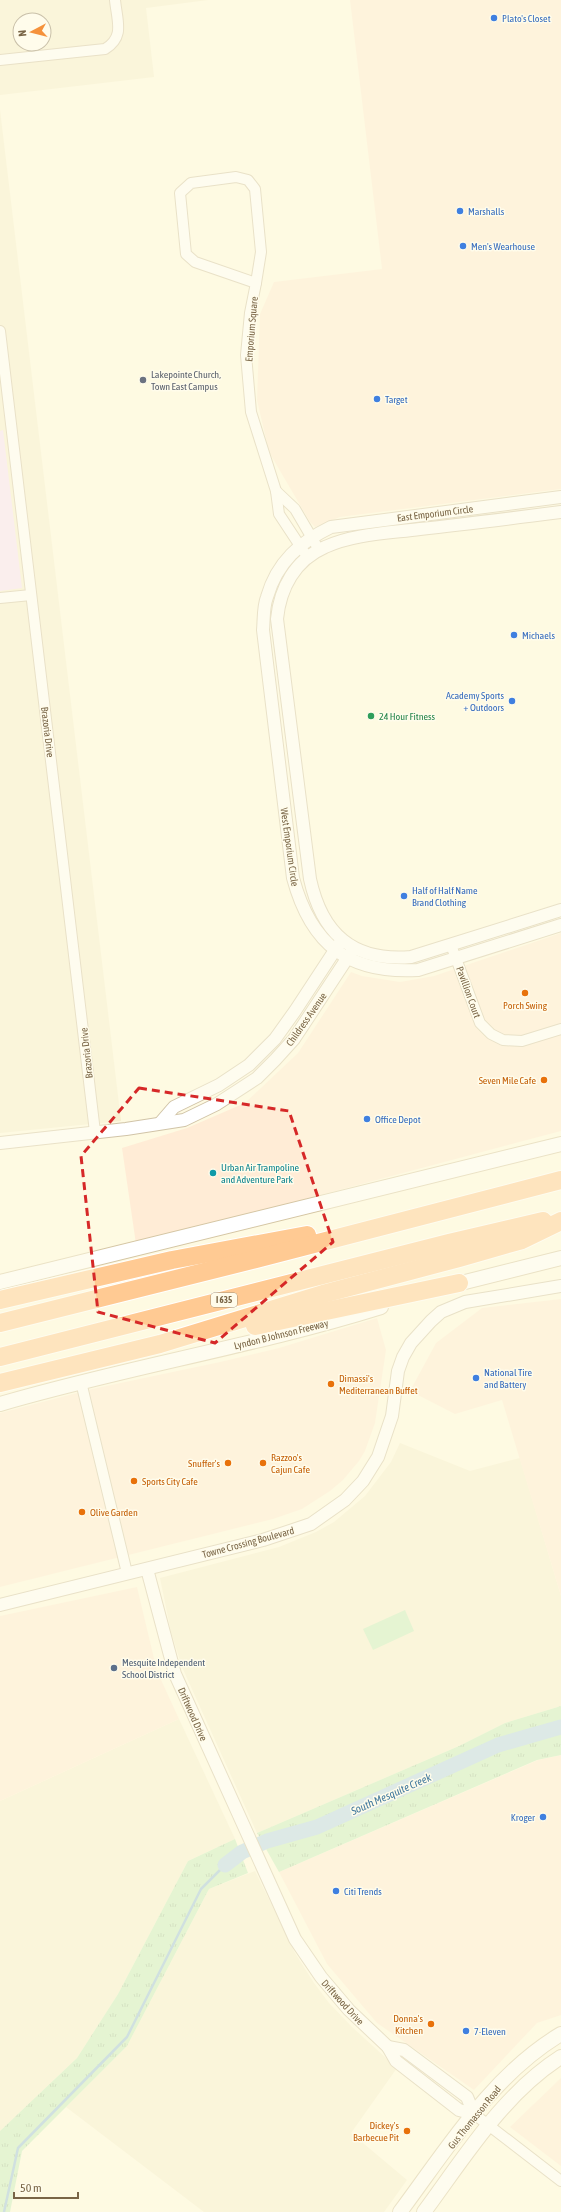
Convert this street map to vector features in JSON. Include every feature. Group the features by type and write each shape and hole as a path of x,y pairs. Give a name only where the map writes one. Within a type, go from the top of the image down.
{"highway":[{"path":"0,1323 561,1180"},
{"name":"I 635","path":"0,1357 448,1243 561,1217"},
{"path":"0,1383 183,1338 323,1294 522,1240 561,1221"},
{"path":"0,1300 253,1244 327,1232 370,1229"},
{"path":"183,1338 238,1330 458,1283"}],"main road":[{"path":"0,1282 561,1144"},
{"name":"Lyndon B Johnson Freeway","path":"0,1404 81,1382 308,1328 458,1283 561,1258"},
{"name":"Gus Thomasson Road","path":"400,2212 474,2114 520,2064 561,2035"},
{"name":"Gus Thomasson Road","path":"424,2212 489,2126 525,2086 561,2057"}],"street":[{"path":"0,60 105,49 115,43 118,33 115,0"},
{"name":"Emporium Square","path":"256,283 195,262 186,254 180,193 191,183 236,177 248,180 255,189 261,252 256,283 250,313 246,355 251,412 276,491 279,514 308,558"},
{"name":"Brazoria Drive","path":"0,331 95,1132"},
{"name":"Emporium Square","path":"276,491 295,509 319,550"},
{"path":"558,498 559,513"},
{"name":"East Emporium Circle","path":"312,536 331,527 558,498"},
{"name":"East Emporium Circle","path":"319,550 367,536 559,513"},
{"path":"424,514 426,528"},
{"name":"West Emporium Circle","path":"312,536 300,545 280,567 266,597 263,630 293,878 299,902 310,924 335,950 348,958 370,967 394,971 418,970 561,925"},
{"name":"West Emporium Circle","path":"319,550 298,566 288,580 278,606 277,619 284,684 310,879 315,902 330,928 342,939 355,947 378,957 395,959 411,957 561,910"},
{"path":"0,598 31,594"},
{"path":"270,686 284,684"},
{"path":"282,790 298,788"},
{"name":"Childress Avenue","path":"162,1122 174,1107 219,1085 249,1065 276,1036 295,1011 342,939"},
{"name":"Pavillion Court","path":"451,945 480,1023 491,1034 502,1040 522,1041 561,1028"},
{"name":"Childress Avenue","path":"0,1143 126,1129 162,1122 184,1120 217,1104 257,1078 287,1047 355,947"},
{"path":"276,1036 287,1047"},
{"name":"Towne Crossing Boulevard","path":"0,1605 289,1533 323,1517 345,1500 363,1481 378,1457 392,1416 398,1371 403,1357 420,1331 441,1312 465,1302 561,1286"},
{"path":"81,1382 127,1573"},
{"name":"Driftwood Drive","path":"147,1568 175,1674 295,1939 305,1956 349,2010 388,2047 396,2061 459,2110 474,2114 561,2180"}],"highlighted area":[{"path":"139,1088 289,1111 333,1242 215,1343 98,1312 81,1156"}],"shaded area":[{"path":"0,0 208,0 146,8 154,77 0,95"},
{"path":"350,0 561,0 561,489 340,517 315,527 310,522 269,452 257,400 260,314 274,282 382,269"},
{"path":"0,110 121,1121 0,1133"},
{"path":"3,430 22,588 0,591 0,431"},
{"path":"561,933 561,1131 136,1244 122,1148 187,1128 245,1103 298,1053 351,972 362,976 400,982 434,976"},
{"path":"561,1299 561,1596 502,1400 455,1414 410,1391 436,1343 482,1308"},
{"path":"377,1318 386,1350 375,1423 365,1451 359,1461 343,1480 330,1491 302,1509 273,1519 0,1587 0,1413 92,1389 279,1348"},
{"path":"400,1443 470,1471 520,1458 561,1596 561,1706 505,1723 459,1746 257,1833 182,1667 171,1632 160,1578 279,1547 316,1532 334,1522 365,1496 391,1462"},
{"path":"137,1587 157,1671 179,1719 0,1801 0,1616"},
{"path":"179,1719 235,1839 188,1861 118,1994 77,2058 0,2131 0,1801"},
{"path":"561,1755 561,2015 537,2023 474,2090 377,2023 327,1964 279,1872 538,1760"},
{"path":"255,1871 295,1953 314,1983 329,2003 352,2027 397,2068 351,2133 407,2180 384,2212 204,2212 66,2107 127,2046 209,1889"},
{"path":"561,2078 561,2166 510,2127"}],"green space":[{"path":"405,1610 414,1631 373,1650 363,1629"},
{"path":"561,1706 561,1755 537,1760 279,1872 257,1833 459,1746 505,1723"},
{"path":"235,1839 248,1873 209,1889 127,2046 22,2151 10,2212 0,2212 0,2131 77,2058 118,1994 188,1861"}],"waterway":[{"name":"South Mesquite Creek","path":"225,1865 242,1852 267,1841 317,1827 498,1745 561,1727"},
{"path":"4,2212 18,2148 127,2037 201,1889 225,1865"}],"place":[{"name":"Plato's Closet","path":"494,18"},
{"name":"Marshalls","path":"460,211"},
{"name":"Men's Wearhouse","path":"463,246"},
{"name":"Lakepointe Church, Town East Campus","path":"143,380"},
{"name":"Target","path":"377,399"},
{"name":"Michaels","path":"514,635"},
{"name":"Academy Sports + Outdoors","path":"512,701"},
{"name":"24 Hour Fitness","path":"371,716"},
{"name":"Half of Half Name Brand Clothing","path":"404,896"},
{"name":"Porch Swing","path":"525,993"},
{"name":"Seven Mile Cafe","path":"544,1080"},
{"name":"Office Depot","path":"367,1119"},
{"name":"Urban Air Trampoline and Adventure Park","path":"213,1173"},
{"name":"National Tire and Battery","path":"476,1378"},
{"name":"Dimassi's Mediterranean Buffet","path":"331,1384"},
{"name":"Snuffer's","path":"228,1463"},
{"name":"Razzoo's Cajun Cafe","path":"263,1463"},
{"name":"Sports City Cafe","path":"134,1481"},
{"name":"Olive Garden","path":"82,1512"},
{"name":"Mesquite Independent School District","path":"114,1668"},
{"name":"Kroger","path":"543,1817"},
{"name":"Citi Trends","path":"336,1891"},
{"name":"Donna's Kitchen","path":"431,2024"},
{"name":"7-Eleven","path":"466,2031"},
{"name":"Dickey's Barbecue Pit","path":"407,2131"}]}
